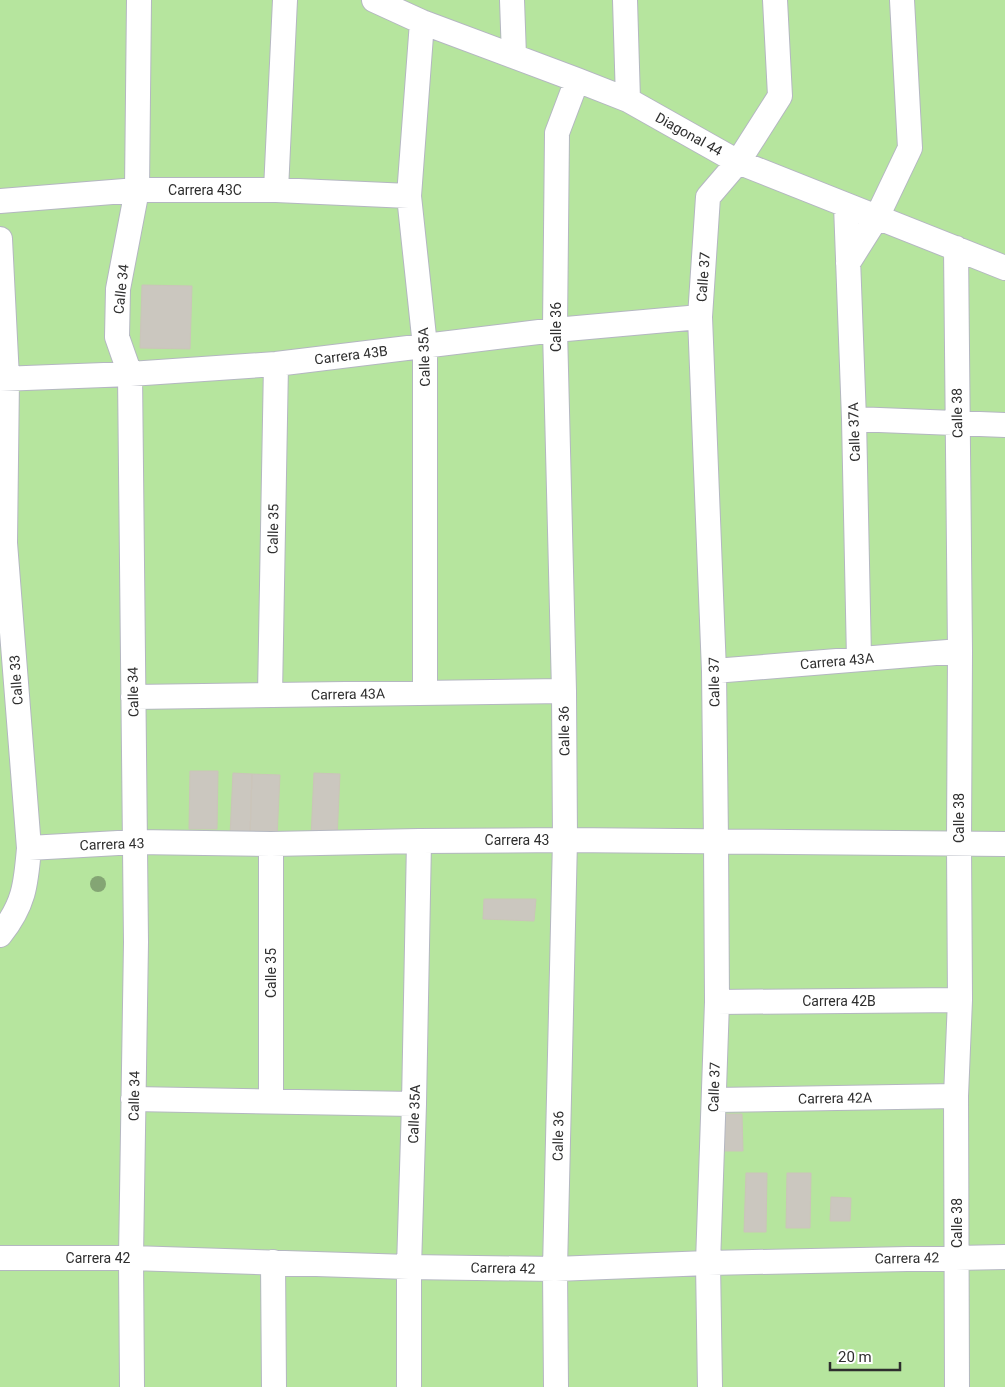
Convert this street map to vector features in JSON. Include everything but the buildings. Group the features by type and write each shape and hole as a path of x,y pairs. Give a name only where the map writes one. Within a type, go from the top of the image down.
{"street":[{"name":"Calle 34","path":"132,1387 131,1258 136,842 130,374 117,337 118,289 137,190 139,0"},
{"path":"276,190 285,0"},
{"name":"Diagonal 44","path":"376,0 422,22 628,100 738,162 1005,268"},
{"path":"512,0 514,56"},
{"path":"625,0 628,100"},
{"name":"Calle 37","path":"710,1387 708,1263 717,1002 716,841 714,671 700,317 708,197 738,162 780,96 775,0"},
{"path":"848,263 877,217 910,148 902,0"},
{"name":"Calle 35A","path":"422,22 409,196 425,346 425,693"},
{"name":"Calle 36","path":"556,1387 555,1268 565,840 564,692 555,330 557,133 577,80"},
{"name":"Carrera 43C","path":"0,200 137,190 276,190 409,196"},
{"name":"Calle 37A","path":"846,204 854,418 859,659"},
{"name":"Calle 33","path":"0,239 3,379 2,543 29,848 27,877 22,900 10,922 0,935"},
{"name":"Calle 38","path":"956,248 960,651 960,1000 956,1096 957,1387"},
{"name":"Carrera 43B","path":"3,379 130,374 276,364 555,330 700,317"},
{"name":"Calle 35","path":"270,695 276,364"},
{"path":"854,418 1005,425"},
{"name":"Carrera 43A","path":"714,671 960,651"},
{"name":"Carrera 43A","path":"133,697 564,692"},
{"name":"Carrera 43","path":"29,848 136,842 271,844 565,840 1005,844"},
{"name":"Calle 35A","path":"409,1387 409,1267 419,841"},
{"name":"Calle 35","path":"271,844 271,1102"},
{"name":"Carrera 42B","path":"717,1002 960,1000"},
{"name":"Carrera 42A","path":"714,1100 956,1096"},
{"path":"134,1099 414,1104"},
{"name":"Carrera 42","path":"0,1258 131,1258 409,1267 555,1268 957,1256 1005,1257"},
{"path":"274,1262 274,1387"}],"green space":[{"path":"0,0 1005,0 1005,1387 0,1387"}]}
